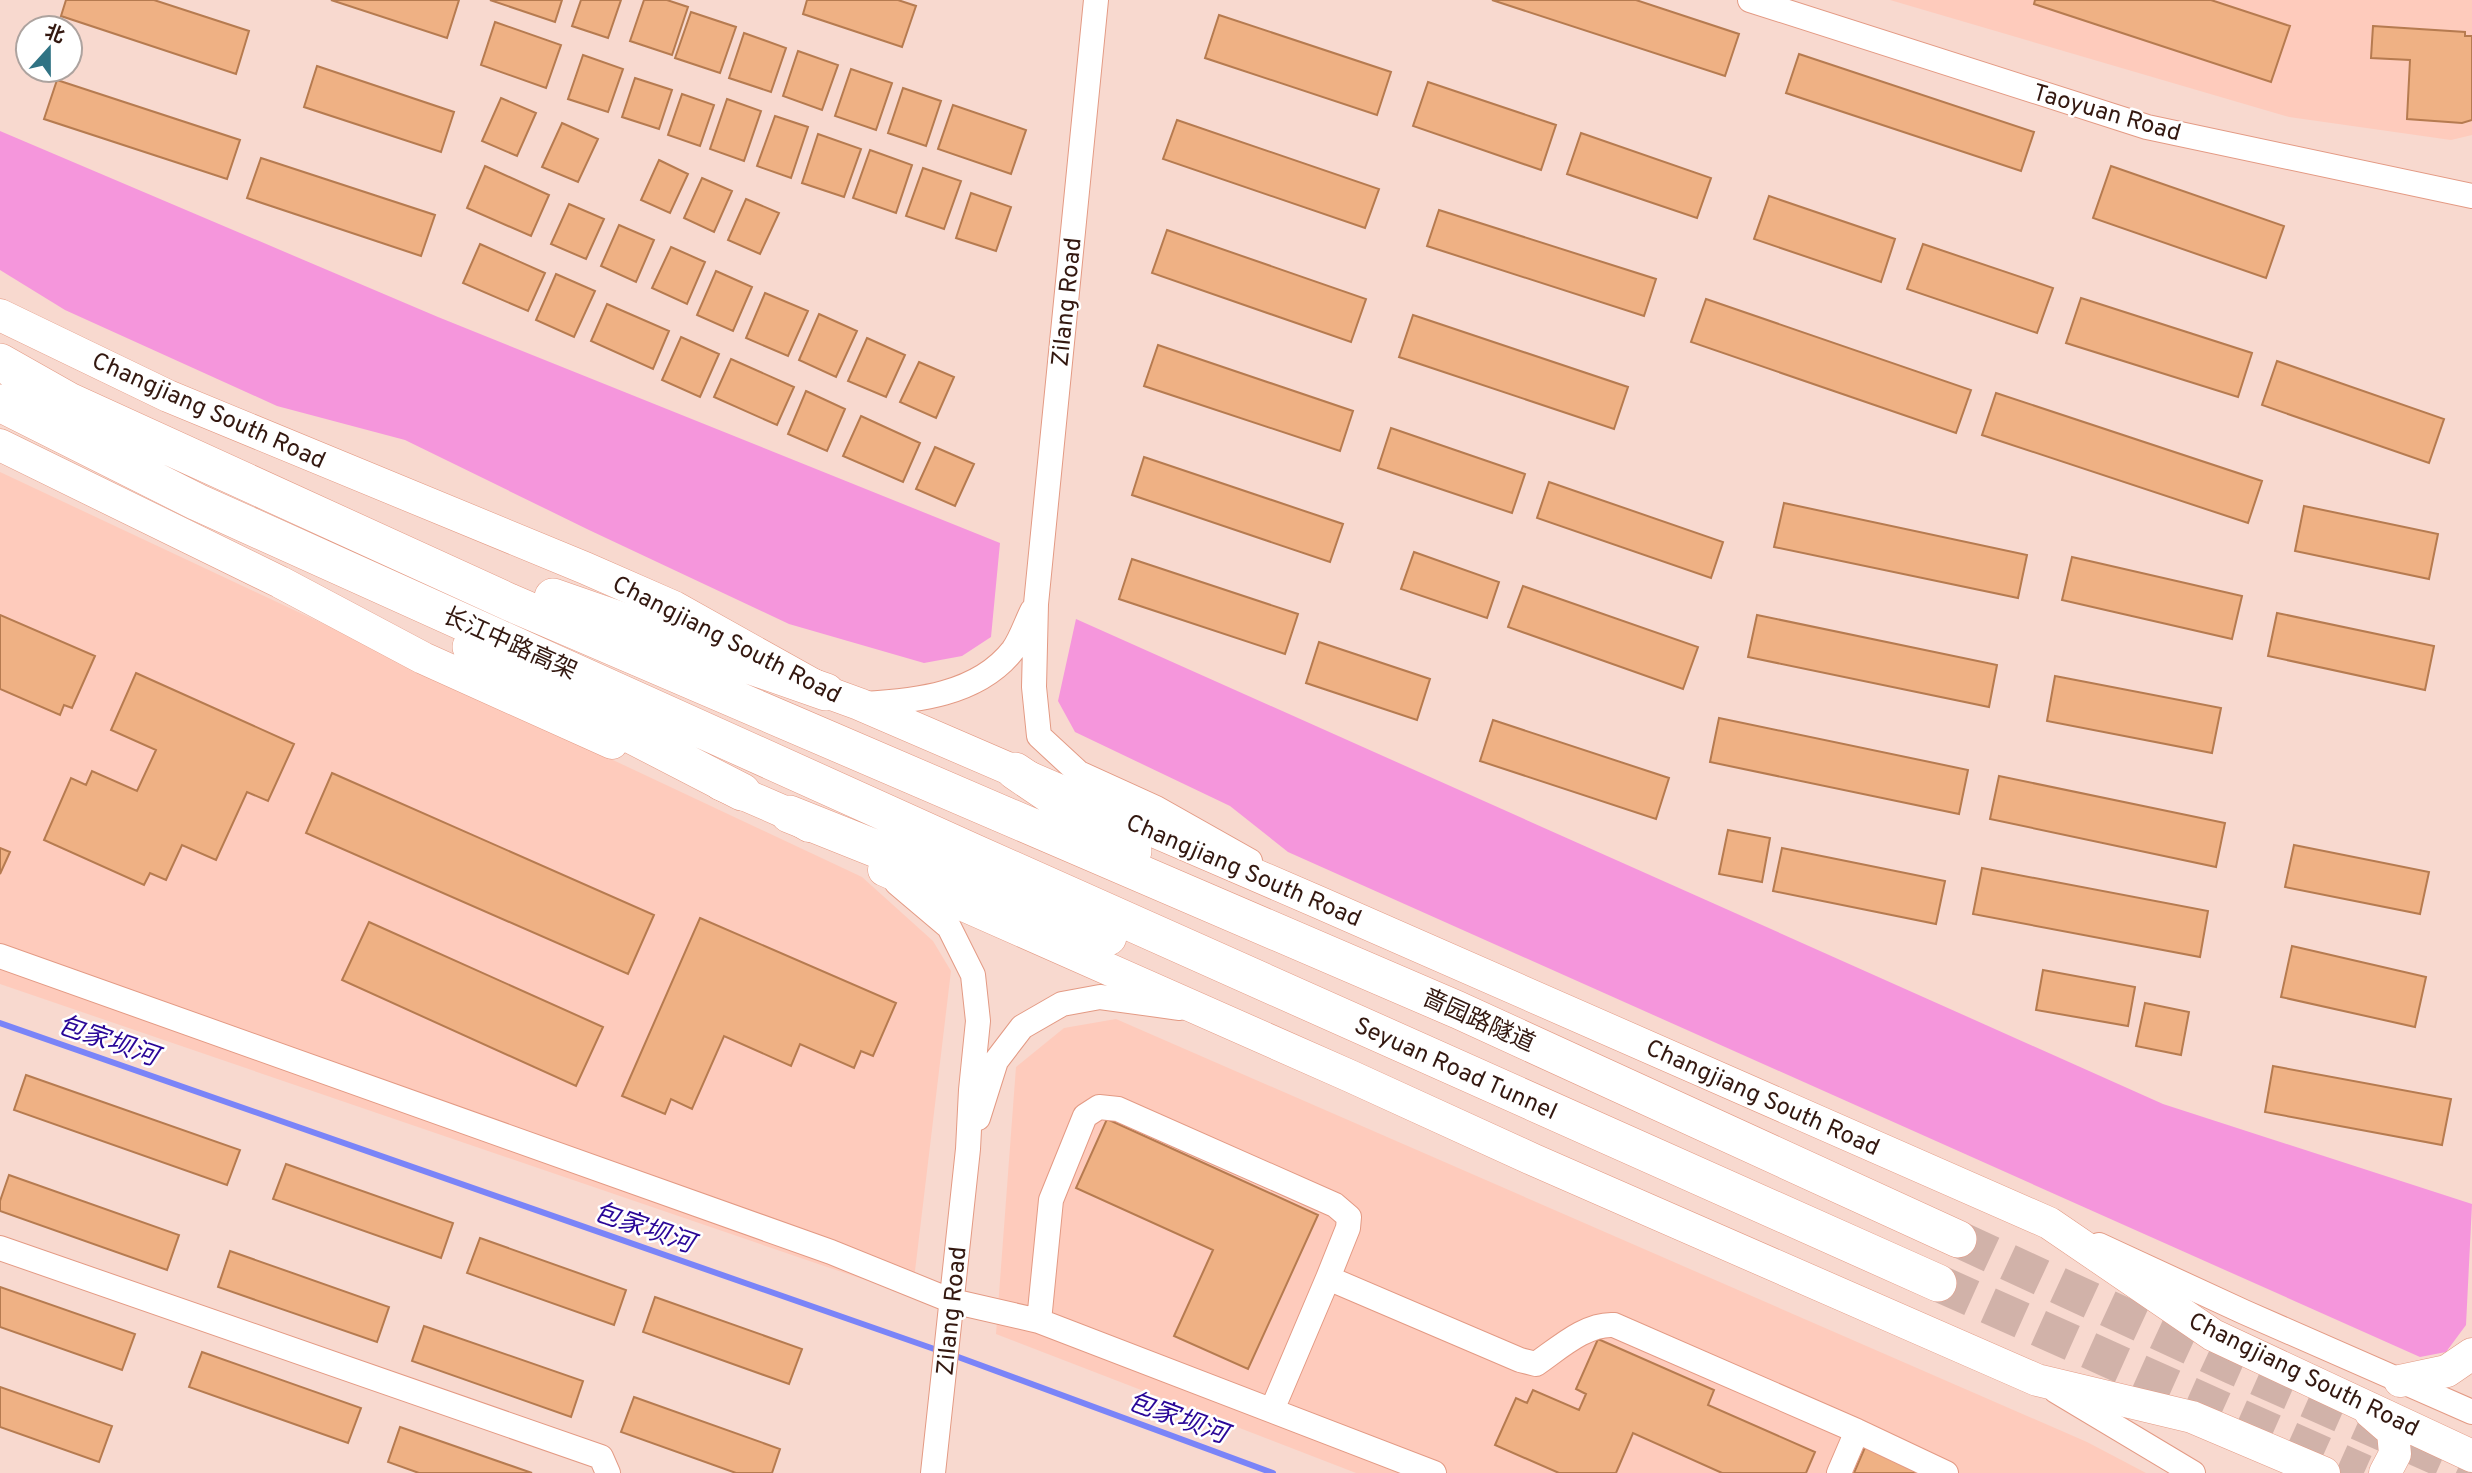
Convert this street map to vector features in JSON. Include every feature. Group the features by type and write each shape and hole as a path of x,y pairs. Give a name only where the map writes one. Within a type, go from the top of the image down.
{"highway":[{"path":"0,362 58,415"},
{"path":"0,403 58,415"},
{"name":"长江中路高架","path":"58,415 226,474 349,527 509,602 996,810"},
{"name":"长江中路高架","path":"58,415 197,502 975,853"},
{"path":"349,527 842,698"},
{"path":"342,567 523,679 742,792"},
{"path":"1014,771 1144,858 1458,1010"},
{"name":"啬园路隧道","path":"996,810 1458,1010 1958,1239"},
{"path":"789,814 977,889 1167,959 1543,1126 1732,1191"},
{"name":"Seyuan Road Tunnel","path":"975,853 1938,1283"}],"main road":[{"name":"Changjiang South Road","path":"0,315 168,396 674,607 842,698 1318,902 2049,1223 2213,1335 2472,1455"},
{"path":"0,445 280,582 424,658 616,745 742,792 789,814 880,868 1546,1166 2037,1380 2192,1417 2324,1473"},
{"path":"2400,1381 2447,1371 2472,1354"},
{"path":"2358,1402 2393,1432 2395,1454 2385,1473"}],"street":[{"name":"Zilang Road","path":"1096,0 1036,604 1034,687 1039,736 1079,773 1156,808 1224,845 1318,902"},
{"name":"Taoyuan Road","path":"1750,0 2147,127 2472,195"},
{"path":"842,698 899,702 948,692 986,676 1014,649 1036,604"},
{"path":"880,868 949,927 973,975 978,1021 968,1149"},
{"path":"0,956 831,1252 952,1301 1039,1321 1434,1473"},
{"path":"968,1149 996,1061 1022,1027 1062,1004 1100,997 1200,1010"},
{"path":"1039,1321 1051,1200 1085,1116 1099,1107 1118,1109 1335,1205 1349,1217 1348,1228 1272,1410"},
{"name":"Zilang Road","path":"933,1473 968,1149"},
{"path":"2049,1223 2472,1412"},
{"path":"0,1248 601,1457 608,1473"},
{"path":"1328,1278 1520,1360 1536,1364 1571,1339 1602,1324 1614,1325 1857,1431 1945,1473"},
{"path":"2037,1380 2193,1473"},
{"path":"1839,1473 1857,1431"}],"shaded area":[{"path":"1890,0 2472,0 2472,135 2451,140 2289,117"},
{"path":"0,131 438,317 1000,543 991,637 962,656 924,663 789,624 405,440 277,406 65,310 0,270"},
{"path":"0,472 862,877 933,941 951,971 912,1296 0,984"},
{"path":"1076,619 2163,1104 2472,1204 2466,1325 2446,1352 2420,1357 1288,852 1230,806 1075,732 1058,701"},
{"path":"1116,1019 2087,1442 2146,1473 1356,1473 996,1334 1016,1067 1064,1028"}],"building":[{"path":"66,0 154,0 249,31 236,74 84,24 84,14 62,14"},
{"path":"331,0 459,0 447,38"},
{"path":"490,0 562,0 555,22"},
{"path":"581,0 621,0 608,38 572,26"},
{"path":"644,0 667,0 688,7 672,55 630,41"},
{"path":"807,0 898,0 916,6 902,47 803,14"},
{"path":"1492,0 1636,0 1739,34 1725,76"},
{"path":"2035,0 2211,0 2290,26 2271,82 2034,4"},
{"path":"691,12 736,27 720,73 675,58"},
{"path":"1219,15 1391,72 1377,115 1205,58"},
{"path":"495,22 561,45 546,88 481,65"},
{"path":"2373,26 2465,32 2465,36 2472,36 2472,120 2462,123 2407,119 2410,60 2371,58"},
{"path":"744,33 786,48 771,92 729,78"},
{"path":"798,51 838,65 822,110 783,96"},
{"path":"1799,54 2034,132 2021,171 1786,93"},
{"path":"583,55 623,69 608,112 568,99"},
{"path":"317,66 454,112 441,152 304,107"},
{"path":"851,69 892,83 876,130 835,116"},
{"path":"635,78 672,90 659,129 622,117"},
{"path":"1428,82 1556,125 1541,170 1413,126"},
{"path":"56,84 69,84 240,140 227,179 44,119"},
{"path":"903,88 941,101 926,146 888,133"},
{"path":"682,94 714,105 700,146 668,135"},
{"path":"501,98 536,113 517,156 482,141"},
{"path":"727,99 761,111 744,161 710,149"},
{"path":"953,105 1026,130 1011,174 938,149"},
{"path":"775,116 808,127 791,178 757,166"},
{"path":"1177,120 1379,189 1365,228 1163,159"},
{"path":"562,123 598,139 578,182 542,167"},
{"path":"1581,133 1711,178 1697,218 1567,174"},
{"path":"818,134 861,149 844,197 802,183"},
{"path":"870,150 912,165 896,213 853,198"},
{"path":"261,158 435,215 421,256 247,198"},
{"path":"659,160 688,174 670,213 641,200"},
{"path":"485,166 549,195 531,236 467,208"},
{"path":"2111,166 2284,226 2266,278 2093,218"},
{"path":"923,168 961,181 944,229 906,216"},
{"path":"702,178 732,191 714,232 684,218"},
{"path":"971,193 1011,207 996,251 956,238"},
{"path":"1769,196 1895,239 1881,282 1754,239"},
{"path":"746,199 779,213 760,254 728,240"},
{"path":"569,204 604,219 586,259 551,244"},
{"path":"1439,210 1656,279 1644,316 1427,246"},
{"path":"619,225 654,240 636,282 601,266"},
{"path":"1167,230 1366,299 1351,342 1152,273"},
{"path":"480,244 545,273 528,311 463,283"},
{"path":"1923,244 2053,288 2037,333 1907,289"},
{"path":"671,247 705,262 687,304 652,288"},
{"path":"716,271 752,287 733,331 697,315"},
{"path":"556,274 595,291 574,337 536,320"},
{"path":"765,293 808,311 788,356 746,338"},
{"path":"2081,298 2252,353 2238,397 2066,343"},
{"path":"1706,299 1971,390 1956,433 1691,342"},
{"path":"607,304 669,331 653,369 591,341"},
{"path":"819,314 857,331 836,377 799,360"},
{"path":"1413,315 1628,387 1614,429 1399,357"},
{"path":"681,337 719,354 700,397 662,380"},
{"path":"867,338 905,355 886,397 848,381"},
{"path":"1158,345 1353,411 1340,451 1144,386"},
{"path":"731,359 794,387 777,425 714,397"},
{"path":"2277,361 2444,419 2429,463 2262,405"},
{"path":"919,362 954,377 936,418 900,402"},
{"path":"806,391 845,409 827,451 788,434"},
{"path":"1996,393 2262,481 2248,523 1982,435"},
{"path":"861,416 920,443 903,482 843,456"},
{"path":"1391,428 1525,474 1512,513 1378,468"},
{"path":"935,447 974,464 955,506 916,489"},
{"path":"1144,457 1343,524 1330,562 1132,495"},
{"path":"1549,482 1723,542 1711,578 1537,518"},
{"path":"1784,503 2027,555 2018,598 1774,547"},
{"path":"2304,506 2438,534 2429,579 2295,551"},
{"path":"1414,552 1499,582 1487,618 1401,589"},
{"path":"2072,557 2242,596 2232,639 2062,600"},
{"path":"1132,559 1298,614 1285,654 1119,599"},
{"path":"1523,586 1698,647 1683,689 1508,627"},
{"path":"2277,613 2434,646 2425,690 2268,656"},
{"path":"0,615 95,656 72,708 64,705 60,715 0,689"},
{"path":"1757,615 1997,665 1989,707 1748,657"},
{"path":"1319,642 1430,679 1417,720 1306,683"},
{"path":"136,673 294,744 268,801 247,792 216,860 182,845 166,880 150,873 144,885 44,840 71,778 86,785 92,771 137,791 156,750 111,730"},
{"path":"2055,676 2221,708 2212,753 2047,721"},
{"path":"1719,718 1968,770 1959,814 1710,762"},
{"path":"1493,720 1669,778 1656,819 1480,761"},
{"path":"332,773 654,915 628,974 306,833"},
{"path":"1999,776 2225,823 2216,867 1990,819"},
{"path":"1728,830 1770,838 1762,882 1719,874"},
{"path":"2294,845 2429,872 2420,914 2285,887"},
{"path":"0,848 10,852 0,874"},
{"path":"1782,848 1945,881 1936,924 1773,891"},
{"path":"1982,868 2208,911 2200,957 1973,914"},
{"path":"700,918 896,1003 873,1056 861,1051 854,1068 800,1044 791,1066 724,1036 692,1109 671,1099 665,1114 622,1096"},
{"path":"369,922 603,1027 576,1086 342,980"},
{"path":"2292,946 2426,977 2415,1027 2281,997"},
{"path":"2043,970 2135,987 2128,1026 2036,1010"},
{"path":"2145,1003 2189,1012 2181,1055 2136,1046"},
{"path":"2273,1066 2451,1099 2442,1145 2265,1112"},
{"path":"26,1075 240,1150 227,1185 14,1110"},
{"path":"1107,1119 1318,1215 1248,1369 1174,1336 1213,1250 1076,1188"},
{"path":"286,1164 453,1223 441,1258 273,1199"},
{"path":"9,1175 179,1235 167,1270 0,1211 0,1201"},
{"path":"480,1238 626,1290 614,1325 467,1273"},
{"path":"230,1251 389,1307 377,1342 218,1287"},
{"path":"0,1287 135,1334 122,1370 0,1327"},
{"path":"655,1297 802,1349 789,1384 643,1332"},
{"path":"424,1326 583,1381 571,1417 412,1361"},
{"path":"1598,1339 1714,1390 1708,1405 1815,1452 1806,1473 1722,1473 1633,1433 1616,1473 1559,1473 1495,1445 1516,1398 1527,1403 1533,1390 1579,1410 1586,1394 1576,1389"},
{"path":"202,1352 361,1408 348,1443 189,1387"},
{"path":"0,1387 112,1426 99,1462 0,1427"},
{"path":"634,1397 780,1449 772,1473 736,1473 621,1432"},
{"path":"400,1427 532,1473 419,1473 388,1462"},
{"path":"1866,1445 1928,1473 1854,1473"}],"waterway":[{"name":"包家坝河","path":"0,1023 940,1351"},
{"name":"包家坝河","path":"950,1354 1273,1473"}],"tunnel":[{"path":"1958,1239 2233,1366 2472,1472"},
{"path":"1938,1283 2364,1473"}]}
